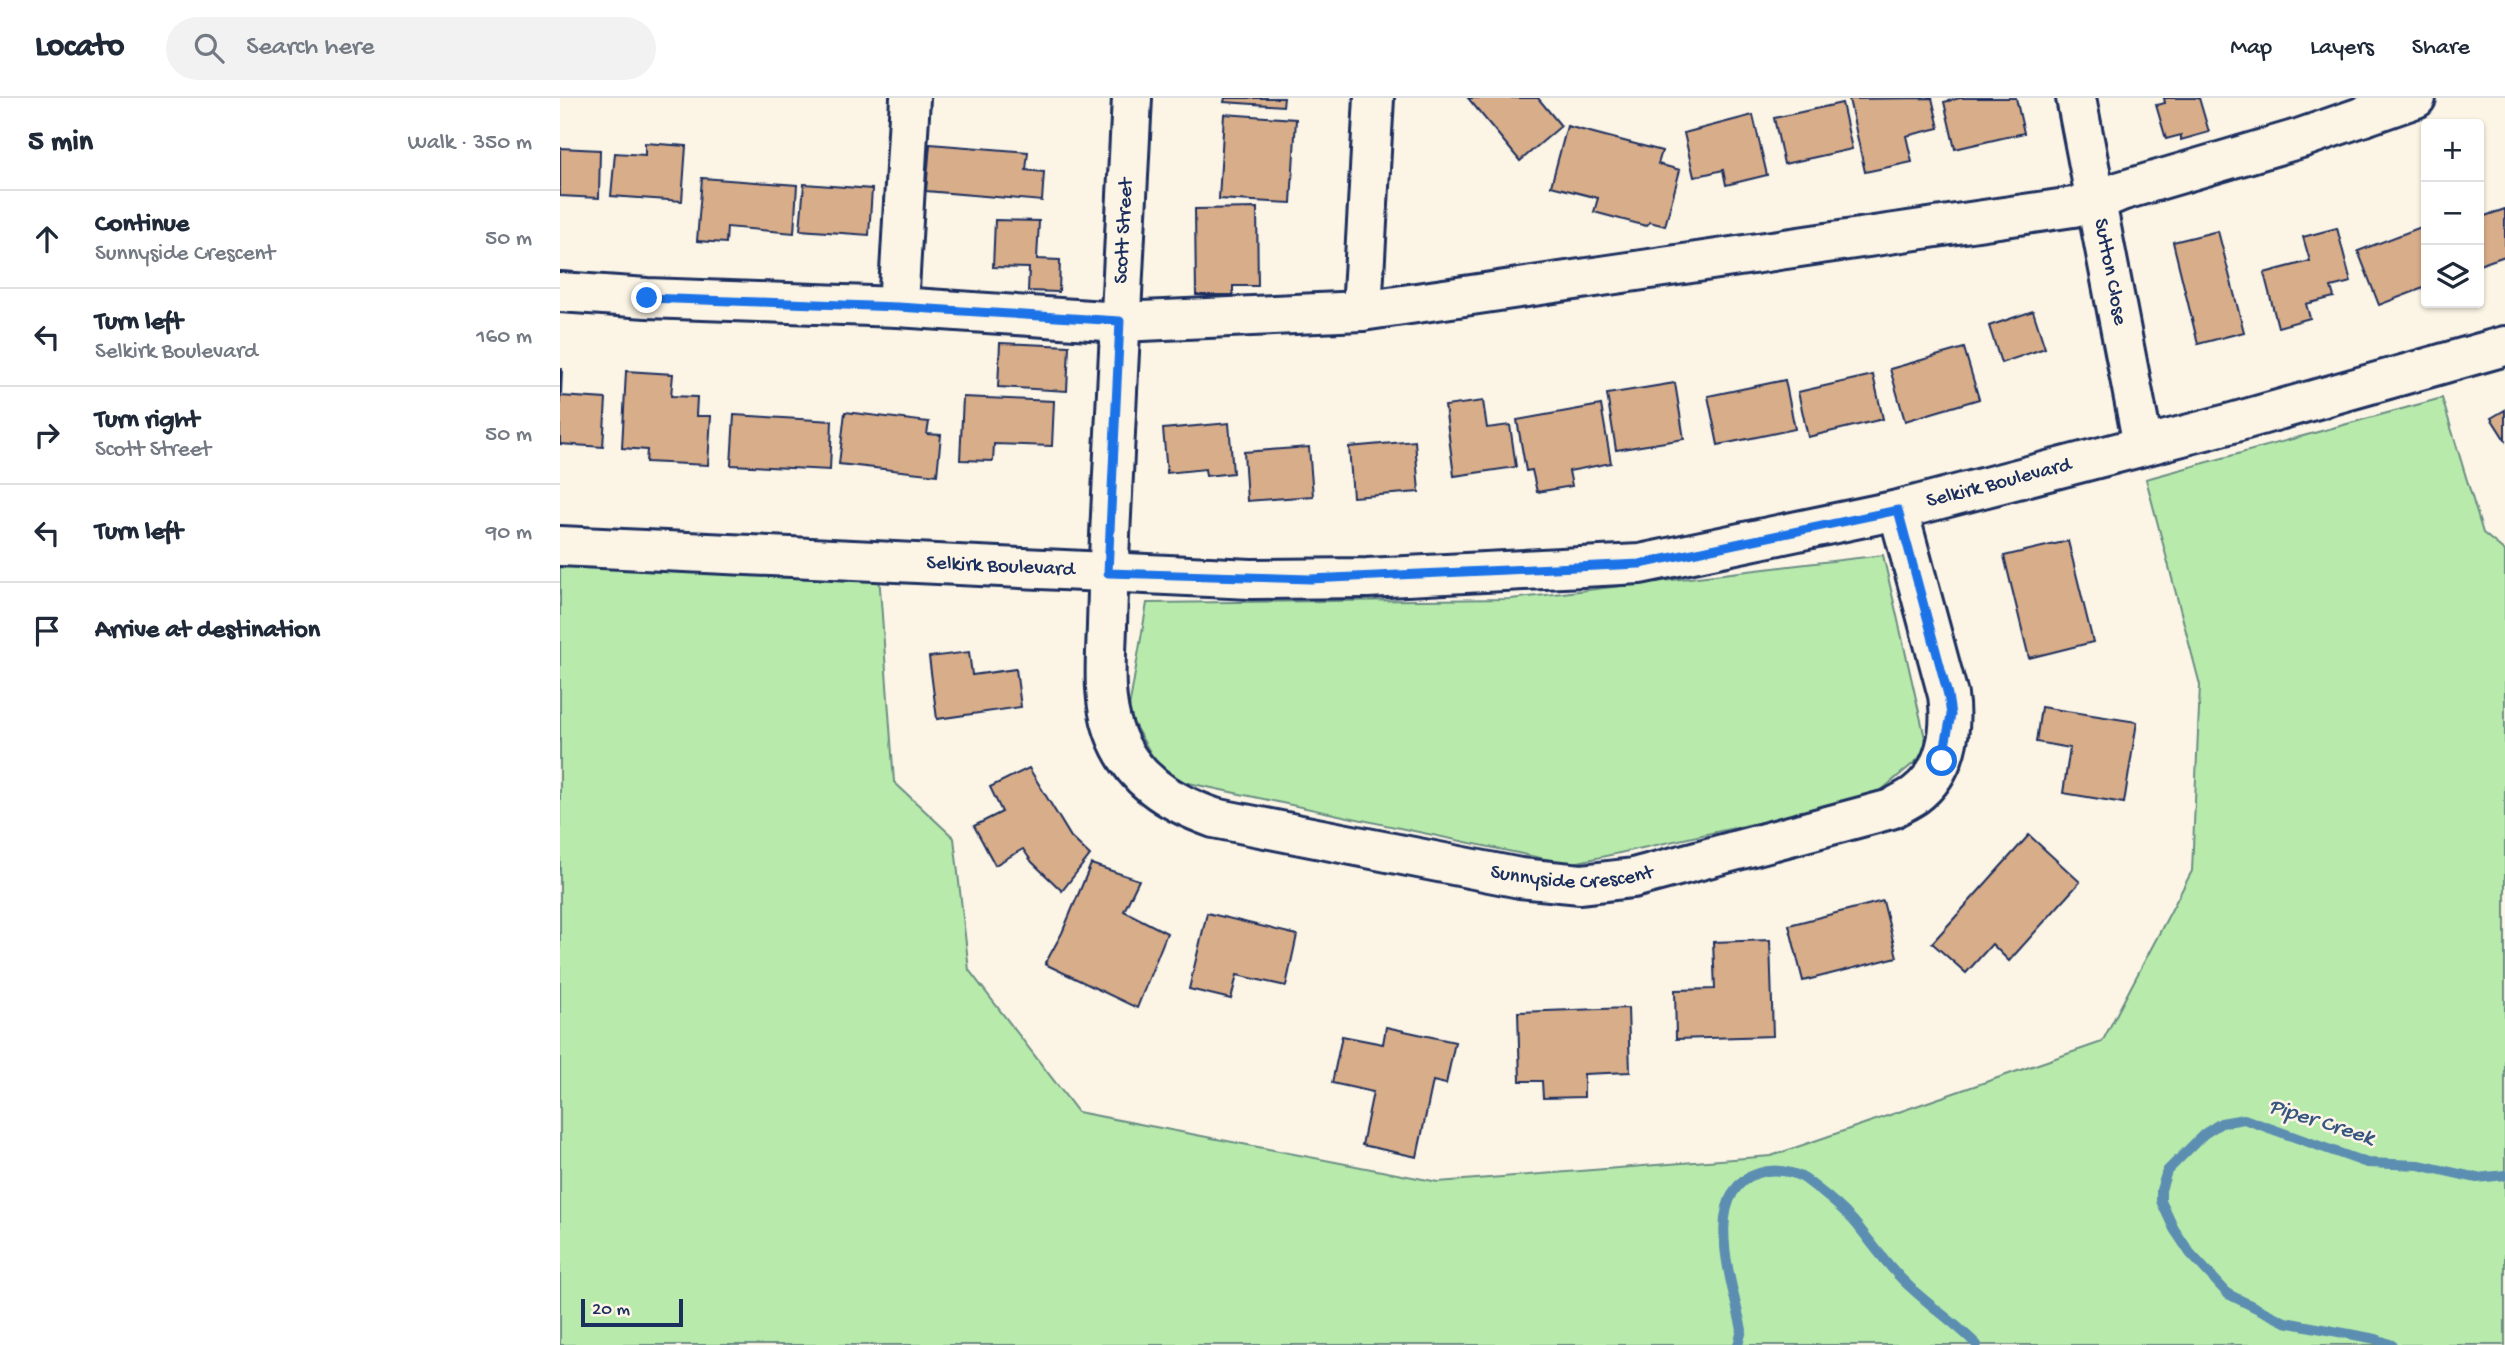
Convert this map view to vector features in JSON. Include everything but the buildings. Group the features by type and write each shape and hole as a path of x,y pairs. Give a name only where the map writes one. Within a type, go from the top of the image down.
{"street":[{"path":"898,307 910,98"},
{"path":"1116,98 1132,98"},
{"name":"Scott Street","path":"1108,573 1132,98"},
{"path":"1362,311 1374,98"},
{"name":"Sutton Close","path":"2076,98 2143,445"},
{"path":"560,292 647,298 898,307 1120,321 1362,311 2095,202 2330,113 2416,98"},
{"name":"Selkirk Boulevard","path":"560,546 1108,573 1310,579 1640,564 1898,510 2444,365 2505,346"},
{"name":"Sunnyside Crescent","path":"1108,573 1105,674 1114,731 1125,754 1141,775 1161,794 1186,808 1214,818 1520,878 1560,883 1608,883 1891,808 1916,794 1930,780 1942,761 1951,715 1948,695 1898,510"}],"green space":[{"path":"2442,398 2483,533 2505,551 2505,1345 560,1345 560,546 878,560 894,782 954,838 969,970 1078,1112 1438,1182 1771,1156 2102,1042 2192,871 2200,685 2146,479"},
{"path":"1883,555 1928,751 1872,798 1569,864 1165,778 1128,714 1147,603 1511,599"}],"waterway":[{"name":"Piper Creek","path":"2392,1345 2376,1339 2285,1322 2228,1294 2190,1253 2174,1229 2161,1201 2161,1190 2167,1171 2204,1134 2221,1123 2244,1119 2367,1163 2419,1165 2477,1178 2505,1175"},
{"name":"Piper Creek","path":"1738,1345 1742,1330 1728,1266 1725,1219 1730,1199 1741,1183 1765,1171 1789,1172 1800,1176 1832,1201 1852,1219 1888,1264 1917,1294 1977,1345"}],"route":[{"path":"647,298 898,307 1120,321 1108,573 1310,579 1640,564 1898,510 1948,695 1951,715 1942,761"}]}
